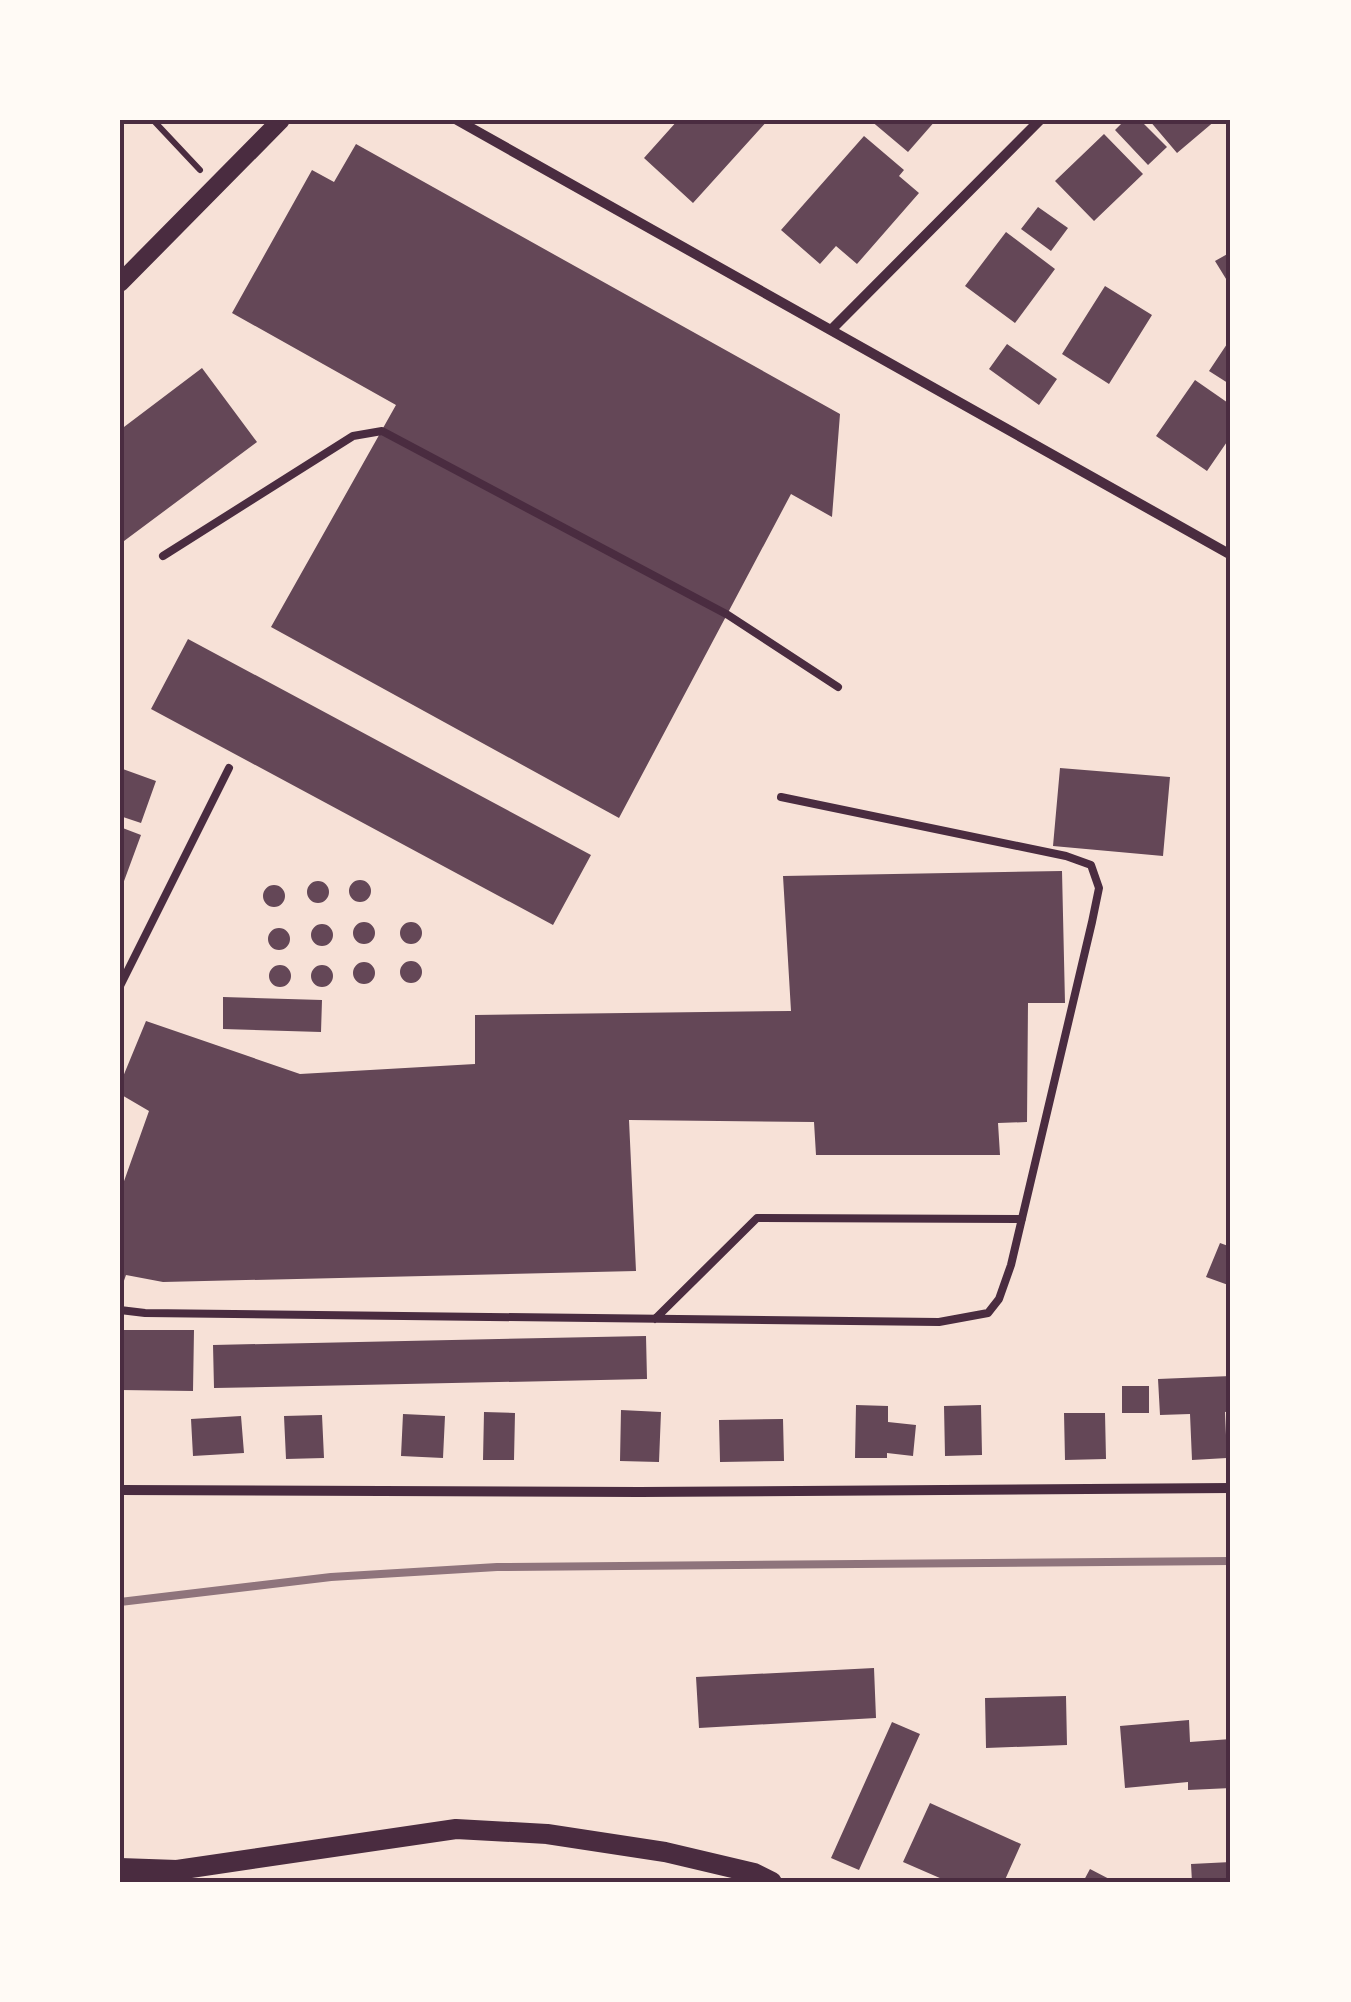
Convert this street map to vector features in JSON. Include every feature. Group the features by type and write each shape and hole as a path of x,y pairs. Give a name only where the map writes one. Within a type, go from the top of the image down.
{"main road":[{"path":"120,1868 177,1870 456,1829 547,1834 665,1852 762,1880"}],"street":[{"path":"120,283 281,120"},
{"path":"457,120 1231,556"},
{"path":"832,330 1040,120"},
{"path":"120,1490 1231,1488"}],"lane":[{"path":"163,556 352,436 382,431 728,615 838,687"},
{"path":"120,986 229,768"},
{"path":"120,1310 939,1322 988,1313 999,1299 1022,1219 1096,905 1099,888 1091,865 1066,856 781,797"},
{"path":"655,1319 758,1218 1022,1219"}],"path":[{"path":"153,120 215,186"}],"building":[{"path":"678,120 768,120 693,203 644,158"},
{"path":"870,120 936,120 908,152"},
{"path":"1125,120 1140,120 1167,147 1148,165 1115,130"},
{"path":"1149,120 1216,120 1177,153"},
{"path":"1104,134 1143,174 1094,221 1055,181"},
{"path":"864,136 904,170 899,176 919,193 857,264 836,246 820,264 781,230"},
{"path":"356,144 840,414 832,517 791,494 619,818 271,627 396,405 232,313 312,170 334,182"},
{"path":"1038,207 1068,228 1051,251 1021,229"},
{"path":"1006,232 1055,269 1015,323 965,286"},
{"path":"1231,252 1231,287 1215,261"},
{"path":"1105,286 1152,315 1109,384 1062,354"},
{"path":"1231,338 1231,385 1209,371"},
{"path":"1007,344 1057,379 1039,405 989,369"},
{"path":"202,368 257,442 120,544 120,430"},
{"path":"1195,380 1231,405 1231,436 1207,471 1156,436"},
{"path":"188,639 591,855 553,925 151,709"},
{"path":"120,768 156,781 141,823 120,816"},
{"path":"1060,768 1170,777 1163,856 1053,846"},
{"path":"120,827 141,835 120,892"},
{"path":"1062,871 1065,1003 1028,1003 1027,1122 998,1123 1000,1155 816,1155 814,1122 629,1120 636,1271 163,1282 126,1275 120,1292 120,1183 123,1184 149,1111 120,1094 120,1084 146,1021 300,1074 475,1064 475,1015 791,1011 783,876"},
{"path":"360,880 368,883 368,899 360,902 352,899 349,891 352,883"},
{"path":"318,881 326,884 326,900 318,903 310,900 307,892 310,884"},
{"path":"274,885 282,888 282,904 274,907 266,904 263,896 266,888"},
{"path":"364,922 372,925 372,941 364,944 356,941 353,933 356,925"},
{"path":"411,922 419,925 419,941 411,944 403,941 400,933 403,925"},
{"path":"322,924 330,927 330,943 322,946 314,943 311,935 314,927"},
{"path":"279,928 287,931 287,947 279,950 271,947 268,939 271,931"},
{"path":"411,961 419,964 419,980 411,983 403,980 400,972 403,964"},
{"path":"364,962 372,965 372,981 364,984 356,981 353,973 356,965"},
{"path":"280,965 288,968 288,984 280,987 272,984 269,976 272,968"},
{"path":"322,965 330,968 330,984 322,987 314,984 311,976 314,968"},
{"path":"223,997 322,1000 321,1032 223,1029"},
{"path":"1220,1243 1231,1247 1231,1286 1206,1277"},
{"path":"120,1330 194,1330 193,1391 120,1390"},
{"path":"646,1336 647,1379 214,1388 213,1345"},
{"path":"1231,1376 1231,1411 1225,1412 1227,1458 1192,1460 1190,1414 1160,1415 1158,1379"},
{"path":"1122,1386 1149,1386 1149,1413 1122,1413"},
{"path":"856,1405 888,1406 888,1422 916,1425 913,1456 887,1453 887,1458 855,1458"},
{"path":"981,1405 982,1455 945,1456 944,1406"},
{"path":"621,1410 661,1412 659,1462 620,1461"},
{"path":"484,1412 515,1413 514,1460 483,1460"},
{"path":"1064,1413 1105,1413 1106,1459 1065,1460"},
{"path":"403,1414 445,1416 443,1458 401,1456"},
{"path":"322,1415 324,1458 286,1459 284,1416"},
{"path":"241,1416 244,1453 193,1456 191,1419"},
{"path":"783,1419 784,1461 720,1462 719,1420"},
{"path":"874,1668 876,1718 699,1728 696,1677"},
{"path":"1066,1696 1067,1745 986,1748 985,1698"},
{"path":"1189,1720 1190,1742 1231,1739 1231,1788 1188,1790 1188,1782 1125,1788 1120,1726"},
{"path":"892,1722 920,1734 859,1870 831,1858"},
{"path":"930,1803 1021,1844 1004,1882 949,1882 903,1862"},
{"path":"1231,1862 1231,1882 1192,1882 1191,1864"},
{"path":"1090,1869 1115,1882 1083,1882"}],"railway":[{"path":"120,1602 331,1577 497,1567 1231,1561"}]}
